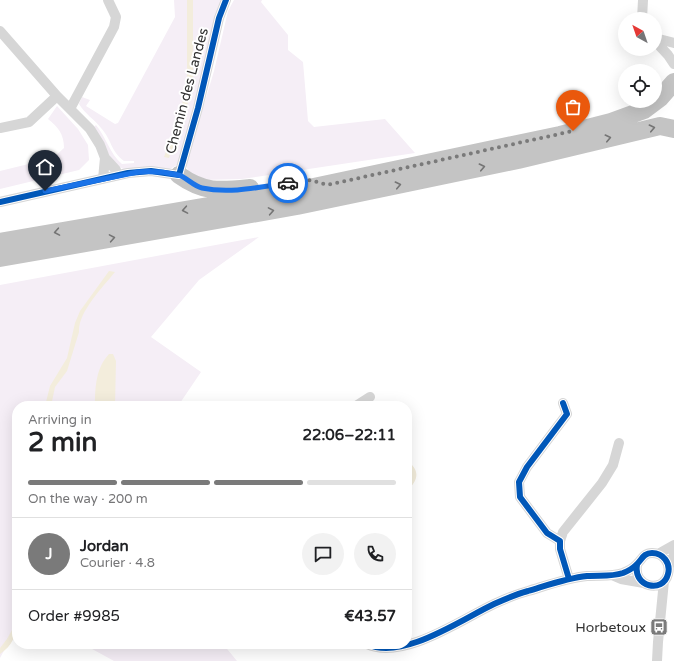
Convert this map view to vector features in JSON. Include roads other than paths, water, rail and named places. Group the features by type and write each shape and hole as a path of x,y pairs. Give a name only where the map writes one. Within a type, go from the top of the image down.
{"highway":[{"path":"674,81 674,100"},
{"path":"0,242 327,185 509,146 611,122 636,114 652,106 668,91 674,81"},
{"path":"0,258 297,206 518,160 660,126 674,129"},
{"path":"179,175 200,188 213,190 242,189 311,180 327,185"}],"street":[{"path":"70,109 114,27 116,17 108,0"},
{"name":"Chemin des Landes","path":"0,202 133,172 151,171 179,175 198,108 218,18 226,0"},
{"path":"642,12 643,0"},
{"path":"0,31 58,96 90,129 100,145 105,158 116,170 118,176"},
{"path":"662,40 674,43"},
{"path":"662,48 674,64"},
{"path":"0,128 29,122 58,96"},
{"path":"103,179 102,174 105,158"},
{"path":"364,401 370,397"},
{"path":"560,541 547,533 520,497 519,482 526,467 567,414 563,403"},
{"path":"569,578 560,549 560,541 563,532 610,471 619,443"},
{"path":"658,554 674,545"},
{"path":"412,644 440,632 494,604 513,596 569,578 614,576 624,573 637,564 642,557 649,553 658,554 665,558 669,566"},
{"path":"657,661 664,581 668,574 669,566 674,555"},
{"path":"637,564 638,577 656,593 662,604"},
{"path":"614,576 621,579 655,586 664,581"}],"place":[{"name":"Horbetoux","path":"659,627"}]}
